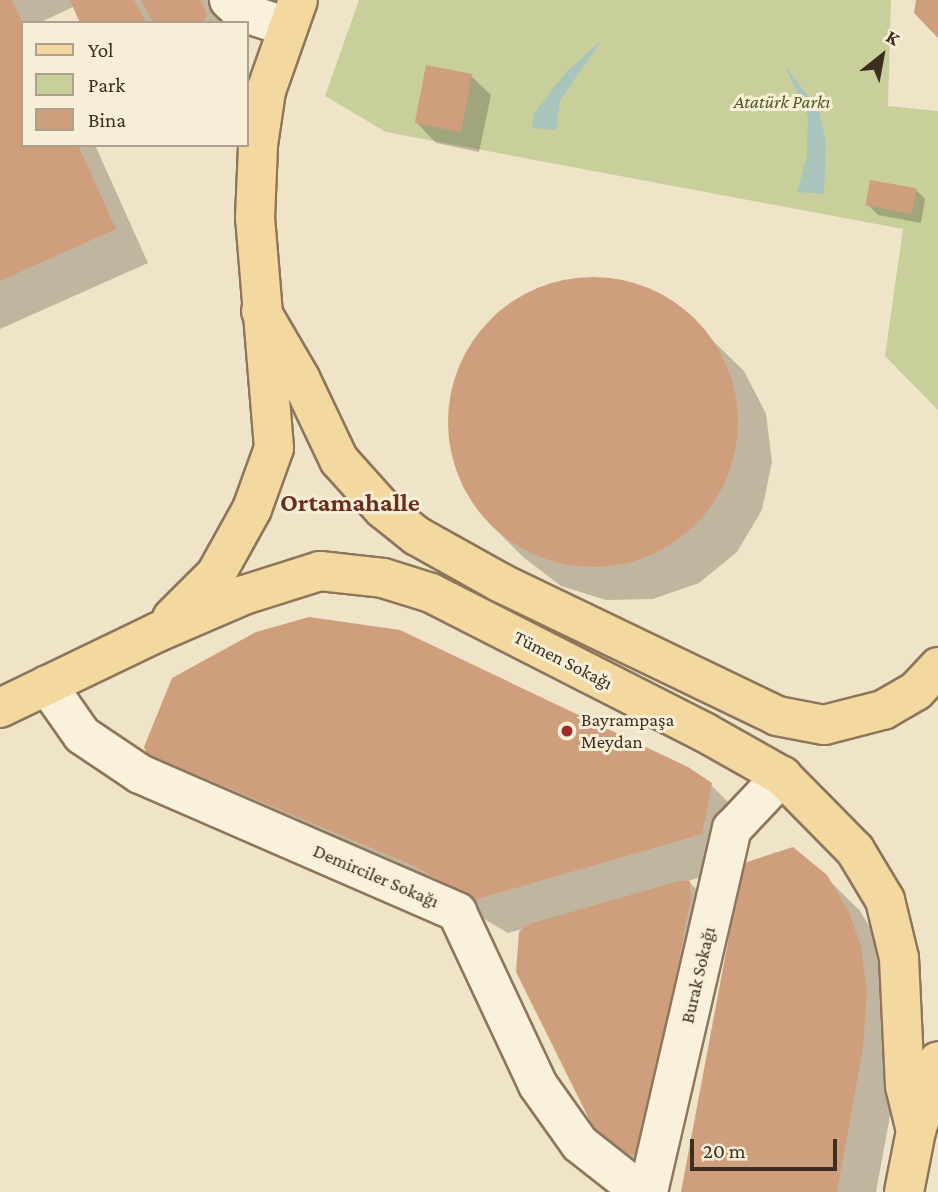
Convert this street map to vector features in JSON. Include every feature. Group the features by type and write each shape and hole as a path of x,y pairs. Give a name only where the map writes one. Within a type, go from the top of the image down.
{"main road":[{"path":"158,632 216,574 252,509 274,448 255,218 258,145 266,91 293,13"},
{"path":"261,310 300,378 339,460 383,509 417,536 501,583 753,705 789,719 824,725 883,710 916,691 938,667"},
{"name":"Tümen Sokağı","path":"0,708 158,632 244,595 320,571 383,578 431,593 704,732 782,776 855,849 885,900 900,958 905,1086 916,1131"},
{"path":"904,1192 916,1131 938,1061"}],"street":[{"path":"229,0 242,12 293,13"},
{"name":"Demirciler Sokağı","path":"47,685 82,735 139,774 457,912 538,1085 580,1144 641,1192"},
{"name":"Burak Sokağı","path":"648,1192 732,829 782,776"}],"green space":[{"name":"Atatürk Parkı","path":"359,0 891,0 888,106 938,111 938,410 885,356 903,229 386,132 325,96"}],"water":[{"path":"602,40 560,100 556,130 532,128 534,113 567,71"},
{"path":"785,66 819,110 826,143 824,194 797,192 807,155 808,116"}],"building":[{"path":"0,0 12,0 22,21 21,147 79,147 116,229 0,281"},
{"path":"70,0 134,0 146,21 79,21"},
{"path":"141,0 200,0 207,13 205,21 152,21"},
{"path":"916,0 938,0 938,38 914,13"},
{"path":"426,65 472,74 461,132 415,123"},
{"path":"870,180 916,188 912,214 865,206"},
{"path":"607,277 635,283 662,294 696,319 714,341 727,366 736,394 736,450 727,478 714,503 696,525 674,543 649,556 621,565 579,567 551,561 524,550 490,525 472,503 459,478 450,450 448,408 454,380 465,353 490,319 512,301 537,288 565,279"},
{"path":"309,617 400,630 688,767 712,783 702,834 474,900 412,865 147,754 144,747 172,678 256,632"},
{"path":"793,847 827,875 849,912 861,946 867,992 863,1048 837,1192 681,1192 742,867 747,862"},
{"path":"679,881 690,881 691,897 643,1149 635,1155 609,1151 601,1143 516,972 519,932 526,925"}],"place":[{"name":"Bayrampaşa Meydan","path":"567,731"}],"district":[{"name":"Ortamahalle","path":"350,503"}]}
